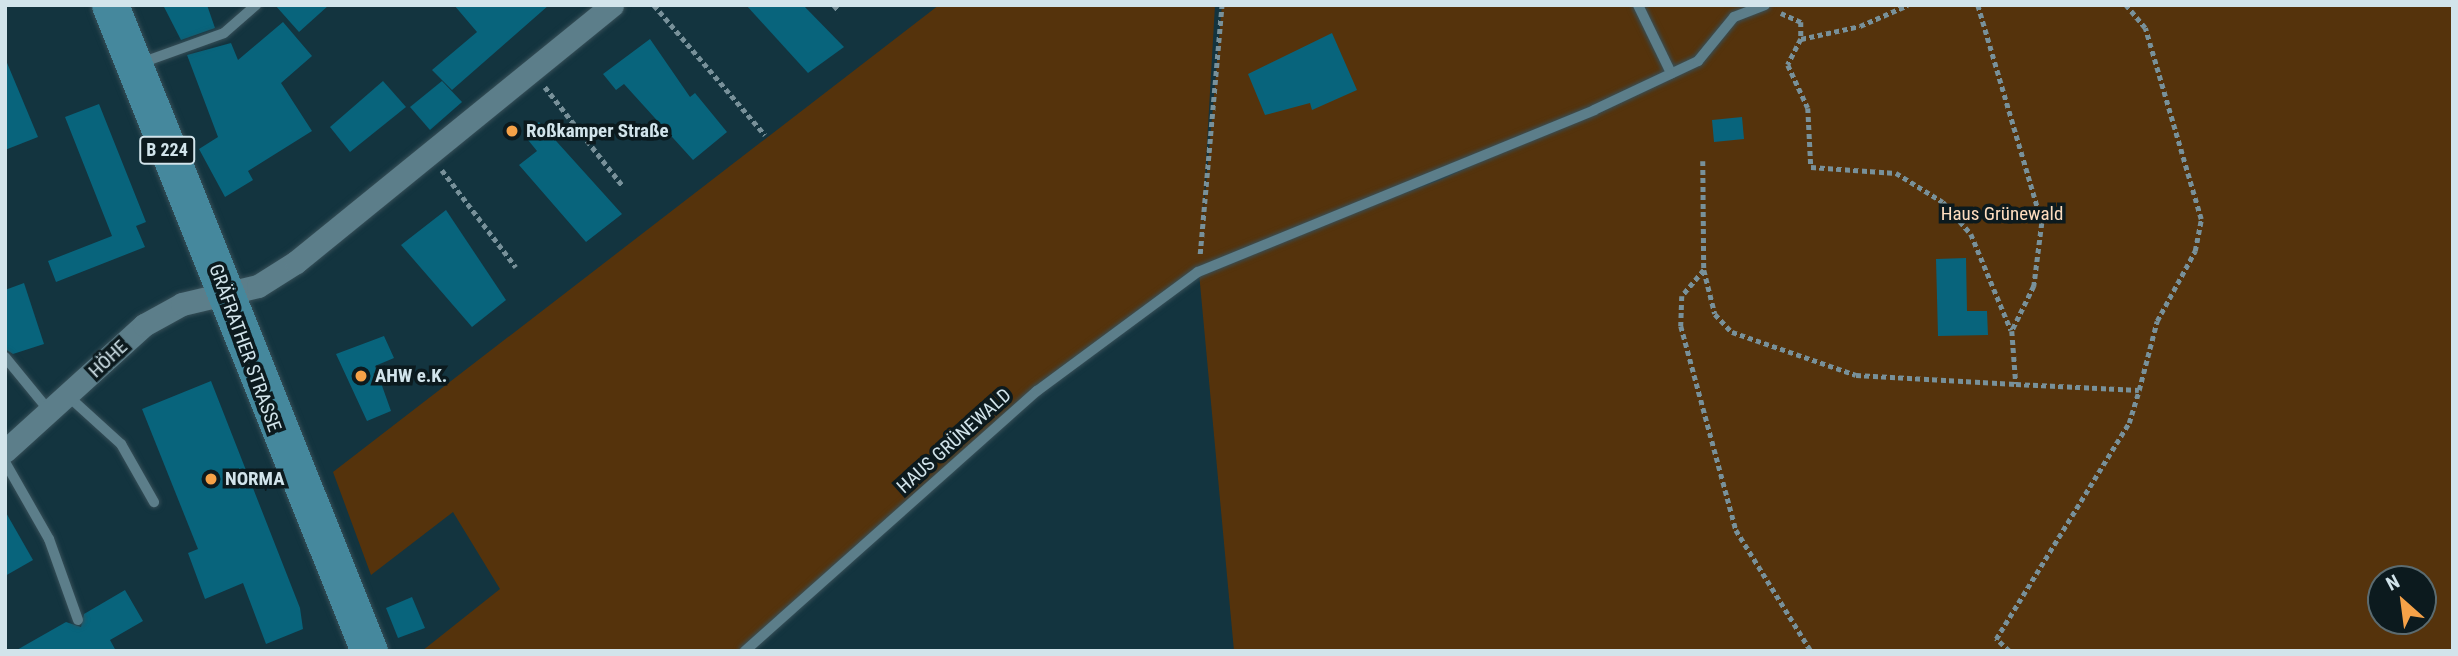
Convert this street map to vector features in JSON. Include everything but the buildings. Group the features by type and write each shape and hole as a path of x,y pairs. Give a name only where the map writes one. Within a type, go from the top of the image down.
{"main road":[{"name":"GRÄFRATHER STRASSE","path":"110,5 226,293 265,405 364,640"}],"street":[{"path":"226,293 276,276 430,155 612,5"},
{"name":"HÖHE","path":"5,451 145,325 182,304 226,293"}],"lane":[{"path":"133,66 224,33 256,5"},
{"path":"1638,5 1671,73"},
{"name":"HAUS GRÜNEWALD","path":"745,651 1037,391 1198,272 1698,61 1734,17 1765,5"},
{"path":"5,357 50,413"},
{"path":"68,396 121,444 154,502"},
{"path":"5,462 49,539 78,620"}],"path":[{"path":"654,5 765,135"},
{"path":"834,5 839,11"},
{"path":"1198,272 1222,5"},
{"path":"1801,39 1860,26 1908,5"},
{"path":"1978,5 2042,223 2034,286 2012,331"},
{"path":"2008,651 1996,639 2129,423 2157,321 2194,251 2201,219 2145,27 2126,5"},
{"path":"1801,22 1801,39 1788,65 1808,108 1811,167 1896,173 1943,202 1971,233 2012,331 2016,384"},
{"path":"532,71 622,186"},
{"path":"430,155 516,267"},
{"path":"1703,161 1704,270 1715,314 1732,332 1856,375 2139,390"},
{"path":"1704,270 1682,296 1681,326 1736,530 1811,651"}],"green space":[{"name":"Haus Grünewald","path":"939,5 1215,5 1202,231 1222,5 2453,5 2453,651 1234,651 1199,273 1037,391 745,651 422,651 500,589 453,512 371,575 333,472","holes":["1560,126 1440,180 1356,211"]}],"place":[{"name":"Roßkamper Straße","path":"512,131"},
{"name":"AHW e.K.","path":"361,376"},
{"name":"NORMA","path":"211,479"}]}
